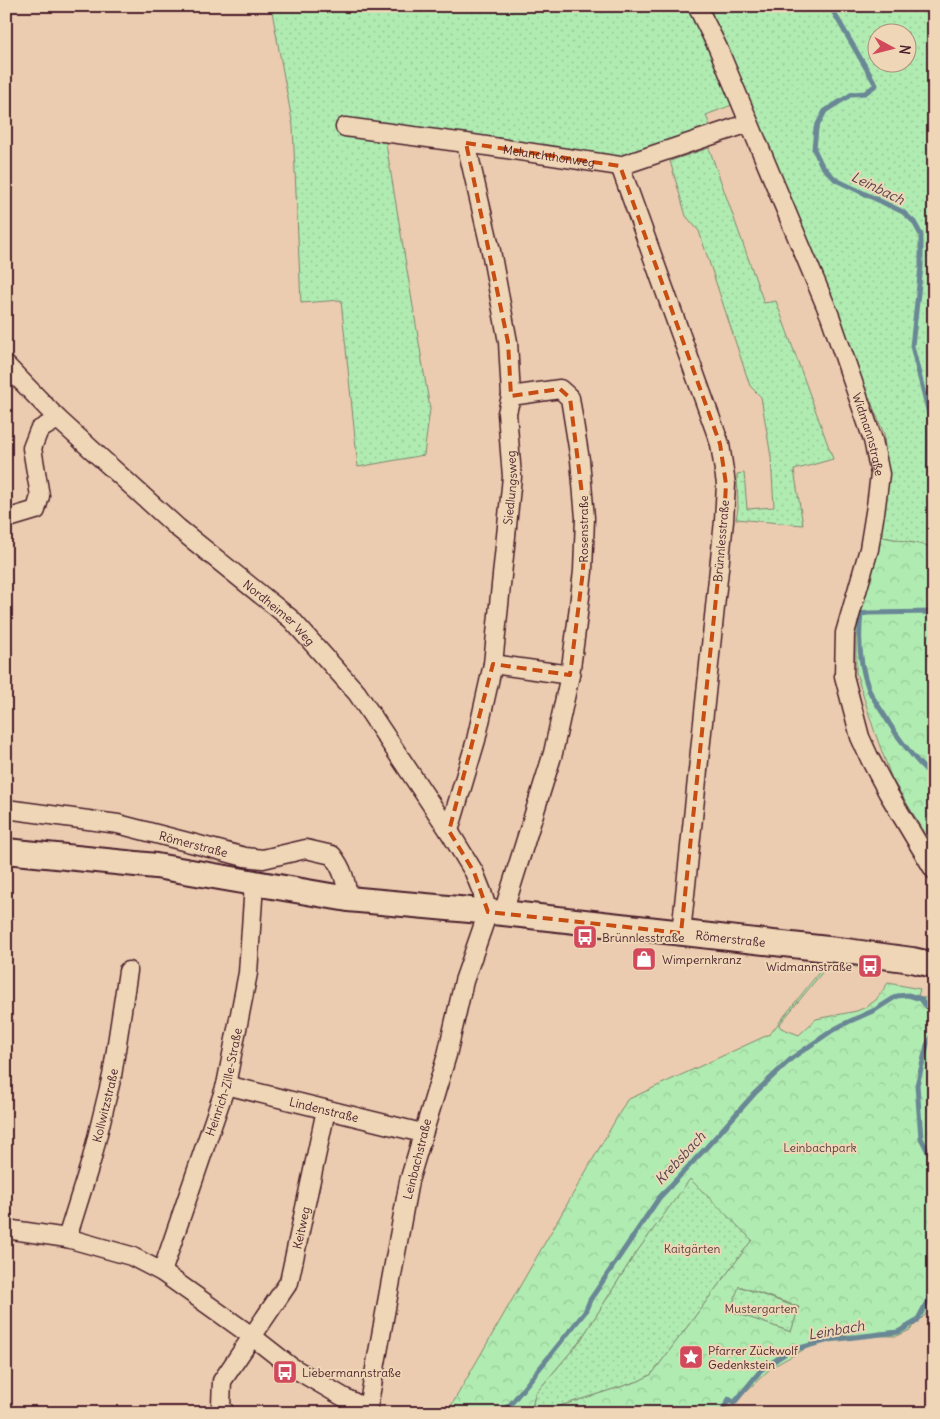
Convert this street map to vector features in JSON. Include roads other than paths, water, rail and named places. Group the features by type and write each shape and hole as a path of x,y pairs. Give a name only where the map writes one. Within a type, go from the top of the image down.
{"main road":[{"name":"Römerstraße","path":"6,851 156,866 348,899 496,912 933,962"}],"street":[{"name":"Widmannstraße","path":"697,6 718,48 830,316 873,440 880,474 869,549 845,634 844,676 860,737 870,759 934,870"},
{"name":"Melanchthonweg","path":"345,127 620,166 749,123"},
{"name":"Siedlungsweg","path":"449,831 476,740 493,664 512,477 507,413 511,396 508,342 491,251 466,143"},
{"name":"Brünnlesstraße","path":"620,166 720,444 726,484 724,521 681,933"},
{"name":"Nordheimer Weg","path":"6,366 58,419 178,528 291,619 357,694 449,831 496,912"},
{"name":"Rosenstraße","path":"496,912 553,754 570,675 583,570 585,518 580,460 570,398 560,389 511,396"},
{"path":"6,519 36,510 40,496 32,448 39,430 58,419"},
{"path":"493,664 570,675"},
{"name":"Römerstraße","path":"6,809 118,824 245,857 263,859 306,849 332,855 341,866 344,874 348,899"},
{"name":"Heinrich-Zille-Straße","path":"162,1272 226,1085 248,973 254,884"},
{"name":"Leinbachstraße","path":"367,1411 410,1180 422,1132 447,1055 464,981 496,912"},
{"name":"Kollwitzstraße","path":"67,1238 92,1158 112,1076 128,971"},
{"name":"Lindenstraße","path":"226,1085 422,1132"},
{"name":"Keitweg","path":"225,1413 221,1405 222,1381 289,1282 326,1110"},
{"path":"6,1229 67,1238 131,1256 162,1272 290,1366 367,1411"}],"waterway":[{"name":"Leinbach","path":"830,6 876,85 865,93 852,94 825,111 816,128 814,149 822,166 836,180 903,212 914,222 921,235 921,267 912,346 930,418 929,467 934,502"},
{"name":"Leinbach","path":"934,612 861,614 860,633 860,652 866,681 871,694 911,754 927,771 934,770"},
{"name":"Krebsbach","path":"498,1413 510,1405 585,1312 590,1300 659,1198 755,1093 792,1058 833,1030 875,1010 897,996 908,995 921,999 926,1006 934,1006"},
{"name":"Leinbach","path":"934,1033 927,1045 917,1085 921,1138 934,1164"},
{"name":"Leinbach","path":"721,1413 729,1399 734,1403 761,1370 789,1351 829,1340 898,1332 917,1321 934,1289"}],"place":[{"name":"Brünnlesstraße","path":"585,937"},
{"name":"Wimpernkranz","path":"644,959"},
{"name":"Widmannstraße","path":"870,966"},
{"name":"Pfarrer Zückwolf Gedenkstein","path":"691,1357"},
{"name":"Liebermannstraße","path":"285,1372"}],"park label":[{"name":"Leinbachpark","path":"820,1147"},
{"name":"Kaitgärten","path":"692,1248"},
{"name":"Mustergarten","path":"761,1308"}]}
